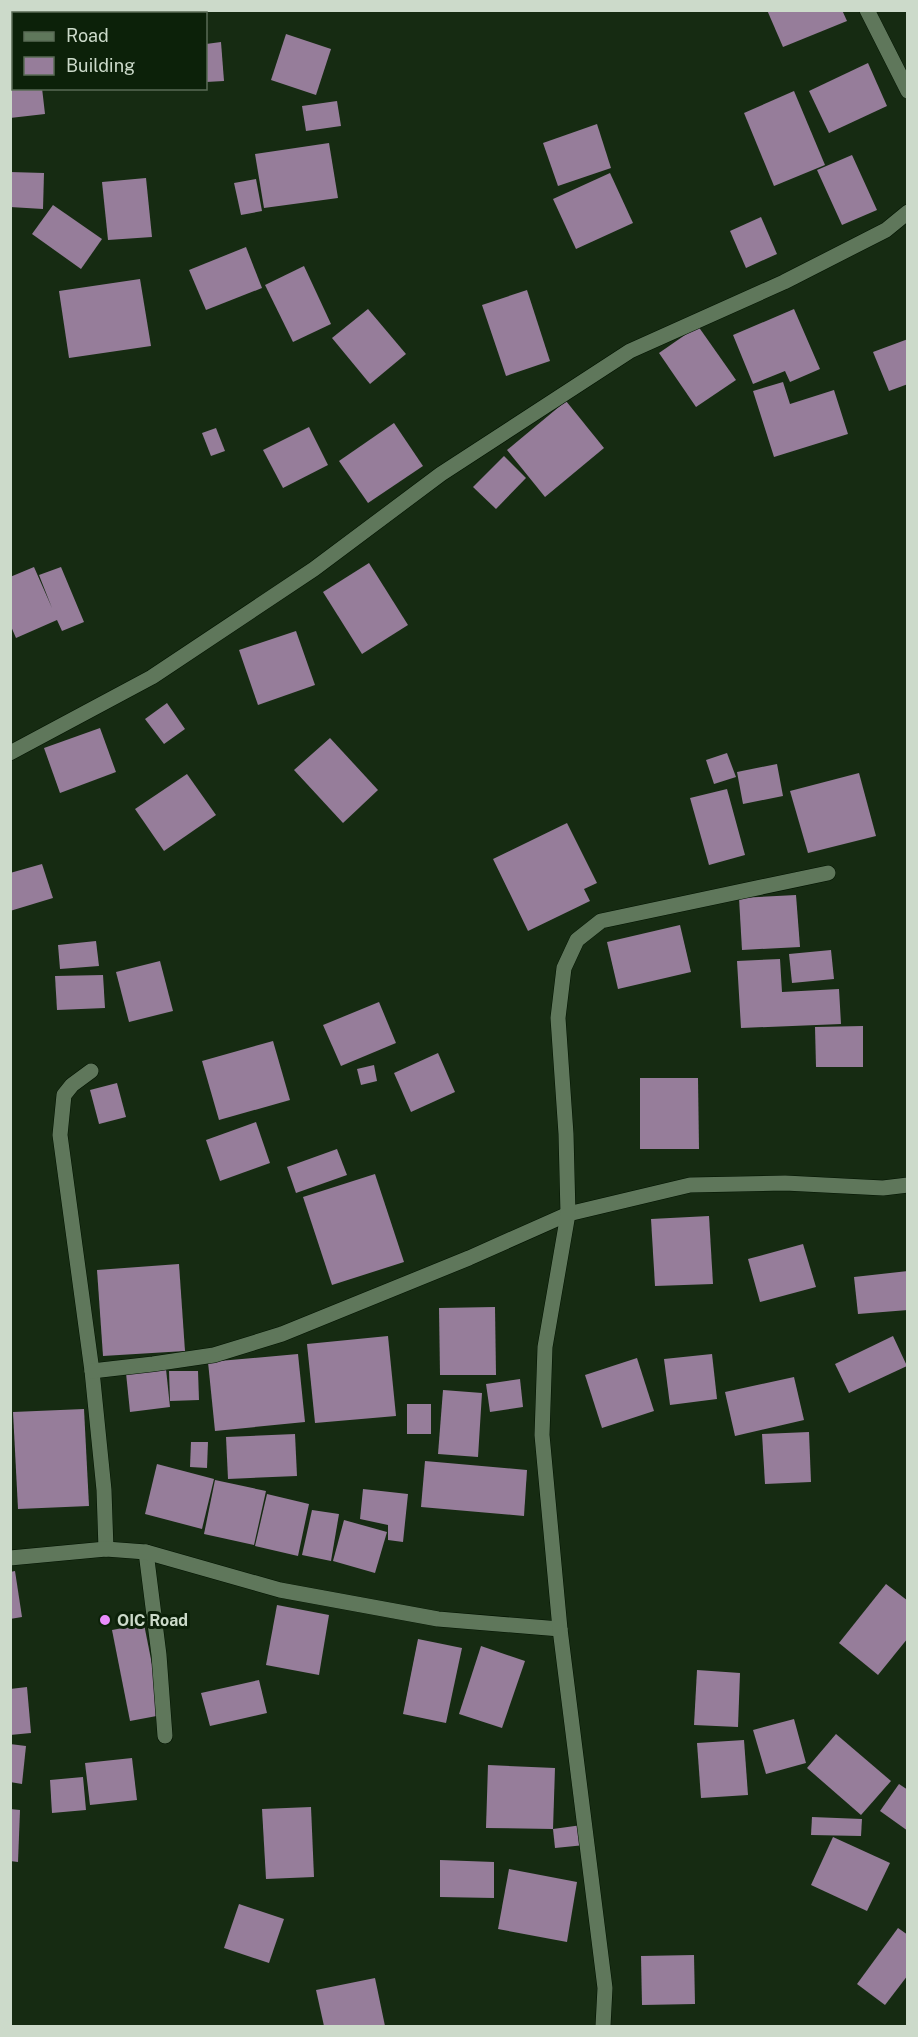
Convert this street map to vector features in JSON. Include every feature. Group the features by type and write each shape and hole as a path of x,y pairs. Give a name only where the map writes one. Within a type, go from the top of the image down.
{"street":[{"path":"867,10 908,91"},
{"path":"10,753 152,676 314,569 441,474 630,351 784,282 886,230 908,212"},
{"path":"603,2026 605,1988 560,1629 542,1435 545,1347 568,1214 566,1134 558,1018 564,968 577,940 601,921 828,873"},
{"path":"91,1071 72,1085 64,1095 60,1135 92,1371 104,1490 106,1549"},
{"path":"92,1371 214,1355 282,1334 469,1258 568,1214 690,1185 785,1183 883,1188 908,1185"},
{"path":"10,1558 106,1549 146,1552 280,1590 326,1599 438,1619 560,1629"},
{"path":"146,1552 159,1655 165,1736"}],"building":[{"path":"767,10 842,10 847,21 783,47"},
{"path":"286,34 331,49 316,95 271,80"},
{"path":"10,40 12,40 12,90 42,90 45,114 10,118"},
{"path":"221,42 224,81 207,82 207,44"},
{"path":"868,63 887,106 829,133 809,91"},
{"path":"794,91 825,165 774,186 744,113"},
{"path":"337,101 341,126 306,131 302,106"},
{"path":"597,124 611,168 558,186 543,143"},
{"path":"329,143 338,198 264,208 255,154"},
{"path":"852,155 877,210 842,225 817,170"},
{"path":"10,172 44,173 43,209 10,207"},
{"path":"610,173 633,223 576,249 553,199"},
{"path":"146,178 152,237 108,240 102,182"},
{"path":"256,179 262,211 241,215 234,183"},
{"path":"53,205 102,239 81,269 32,234"},
{"path":"761,217 777,254 746,268 730,231"},
{"path":"246,247 262,288 206,310 189,270"},
{"path":"304,266 331,324 293,342 265,285"},
{"path":"140,279 151,346 69,358 59,291"},
{"path":"527,290 550,361 506,376 482,305"},
{"path":"368,309 406,354 370,384 332,338"},
{"path":"794,309 820,369 790,382 785,371 753,384 733,335"},
{"path":"698,326 736,380 696,407 659,353"},
{"path":"908,339 908,384 889,391 873,352"},
{"path":"783,382 790,404 834,390 848,434 774,457 753,391"},
{"path":"566,401 604,448 545,497 507,450"},
{"path":"394,423 423,466 368,503 339,461"},
{"path":"309,427 328,465 283,488 263,450"},
{"path":"216,428 225,451 211,456 202,433"},
{"path":"504,456 526,478 496,509 473,487"},
{"path":"369,563 408,625 362,654 323,592"},
{"path":"34,567 52,608 39,575 61,567 84,622 62,631 57,620 16,638 10,624 10,577"},
{"path":"296,631 315,685 258,705 239,650"},
{"path":"167,703 185,729 164,744 145,719"},
{"path":"100,728 116,772 60,793 44,748"},
{"path":"330,738 378,790 343,823 294,770"},
{"path":"727,753 736,777 714,784 706,760"},
{"path":"777,764 783,796 743,804 737,772"},
{"path":"859,773 876,836 808,853 790,791"},
{"path":"187,774 216,815 164,851 135,809"},
{"path":"727,789 745,855 709,865 690,798"},
{"path":"567,823 597,883 584,889 590,901 528,931 493,859"},
{"path":"42,864 53,898 10,911 10,873"},
{"path":"796,895 800,947 742,950 739,898"},
{"path":"680,925 691,972 618,989 607,942"},
{"path":"96,941 99,966 60,969 58,945"},
{"path":"831,950 834,979 792,983 789,954"},
{"path":"780,959 782,992 839,989 841,1024 741,1028 737,961"},
{"path":"160,961 173,1011 129,1022 116,972"},
{"path":"103,975 105,1008 57,1010 55,976"},
{"path":"379,1002 396,1043 341,1066 323,1025"},
{"path":"863,1026 863,1067 816,1067 815,1027"},
{"path":"273,1041 290,1100 219,1120 202,1061"},
{"path":"438,1053 455,1092 411,1112 394,1073"},
{"path":"374,1065 377,1081 361,1085 357,1069"},
{"path":"640,1078 698,1078 699,1149 640,1149"},
{"path":"117,1083 126,1117 99,1124 90,1090"},
{"path":"256,1122 270,1163 220,1181 206,1140"},
{"path":"337,1149 347,1175 296,1193 287,1167"},
{"path":"375,1174 404,1262 332,1285 303,1197"},
{"path":"709,1216 713,1284 655,1286 651,1219"},
{"path":"803,1244 816,1287 760,1302 748,1259"},
{"path":"179,1264 185,1351 103,1356 97,1270"},
{"path":"908,1271 908,1310 858,1314 854,1277"},
{"path":"495,1307 496,1375 440,1375 439,1308"},
{"path":"388,1336 396,1416 315,1423 307,1344"},
{"path":"893,1336 907,1366 849,1393 835,1364"},
{"path":"298,1354 305,1422 215,1431 208,1362"},
{"path":"712,1354 717,1399 670,1405 664,1359"},
{"path":"637,1358 654,1411 602,1428 585,1375"},
{"path":"166,1369 170,1407 130,1412 126,1373"},
{"path":"169,1371 198,1371 199,1400 170,1401"},
{"path":"794,1377 804,1420 735,1436 725,1392"},
{"path":"520,1379 523,1407 490,1412 486,1384"},
{"path":"443,1390 482,1393 478,1457 438,1454"},
{"path":"407,1404 431,1404 431,1434 407,1434"},
{"path":"84,1409 89,1506 18,1509 13,1412"},
{"path":"809,1432 811,1482 765,1484 762,1434"},
{"path":"295,1434 297,1476 228,1479 226,1437"},
{"path":"191,1442 208,1442 207,1468 190,1467"},
{"path":"425,1461 527,1470 524,1516 421,1507"},
{"path":"157,1464 214,1479 202,1529 145,1514"},
{"path":"215,1480 266,1491 254,1545 204,1534"},
{"path":"363,1489 408,1494 403,1542 388,1540 388,1525 360,1519"},
{"path":"267,1494 309,1504 298,1556 255,1546"},
{"path":"312,1510 339,1514 331,1561 302,1555"},
{"path":"344,1520 387,1532 375,1573 333,1561"},
{"path":"15,1571 22,1617 10,1619 10,1572"},
{"path":"886,1584 908,1601 908,1638 878,1675 839,1643"},
{"path":"277,1605 329,1615 319,1675 266,1665"},
{"path":"144,1624 162,1715 130,1721 112,1630"},
{"path":"418,1639 462,1648 446,1723 403,1714"},
{"path":"481,1646 525,1661 502,1728 459,1714"},
{"path":"697,1670 740,1673 738,1727 694,1725"},
{"path":"259,1680 267,1713 210,1726 201,1693"},
{"path":"27,1687 31,1733 10,1735 10,1689"},
{"path":"794,1719 806,1763 766,1774 753,1730"},
{"path":"836,1734 891,1781 861,1815 807,1768"},
{"path":"744,1740 748,1795 701,1798 697,1743"},
{"path":"10,1744 26,1746 22,1784 10,1782"},
{"path":"132,1758 137,1800 90,1805 85,1763"},
{"path":"488,1765 555,1768 553,1829 486,1828"},
{"path":"83,1777 86,1810 52,1813 50,1780"},
{"path":"899,1784 908,1790 908,1831 880,1811"},
{"path":"311,1807 314,1877 266,1879 262,1809"},
{"path":"10,1809 20,1810 18,1862 10,1861"},
{"path":"812,1817 862,1819 861,1836 811,1835"},
{"path":"582,1825 585,1845 555,1848 553,1829"},
{"path":"833,1837 890,1863 867,1911 811,1885"},
{"path":"440,1860 494,1862 494,1898 440,1897"},
{"path":"509,1869 577,1882 567,1942 498,1929"},
{"path":"239,1904 284,1919 269,1963 224,1948"},
{"path":"898,1928 908,1935 908,1975 885,2005 857,1984"},
{"path":"694,1955 695,2004 642,2005 641,1956"},
{"path":"375,1978 385,2026 324,2026 316,1990"}],"place":[{"name":"OIC Road","path":"105,1620"}]}
